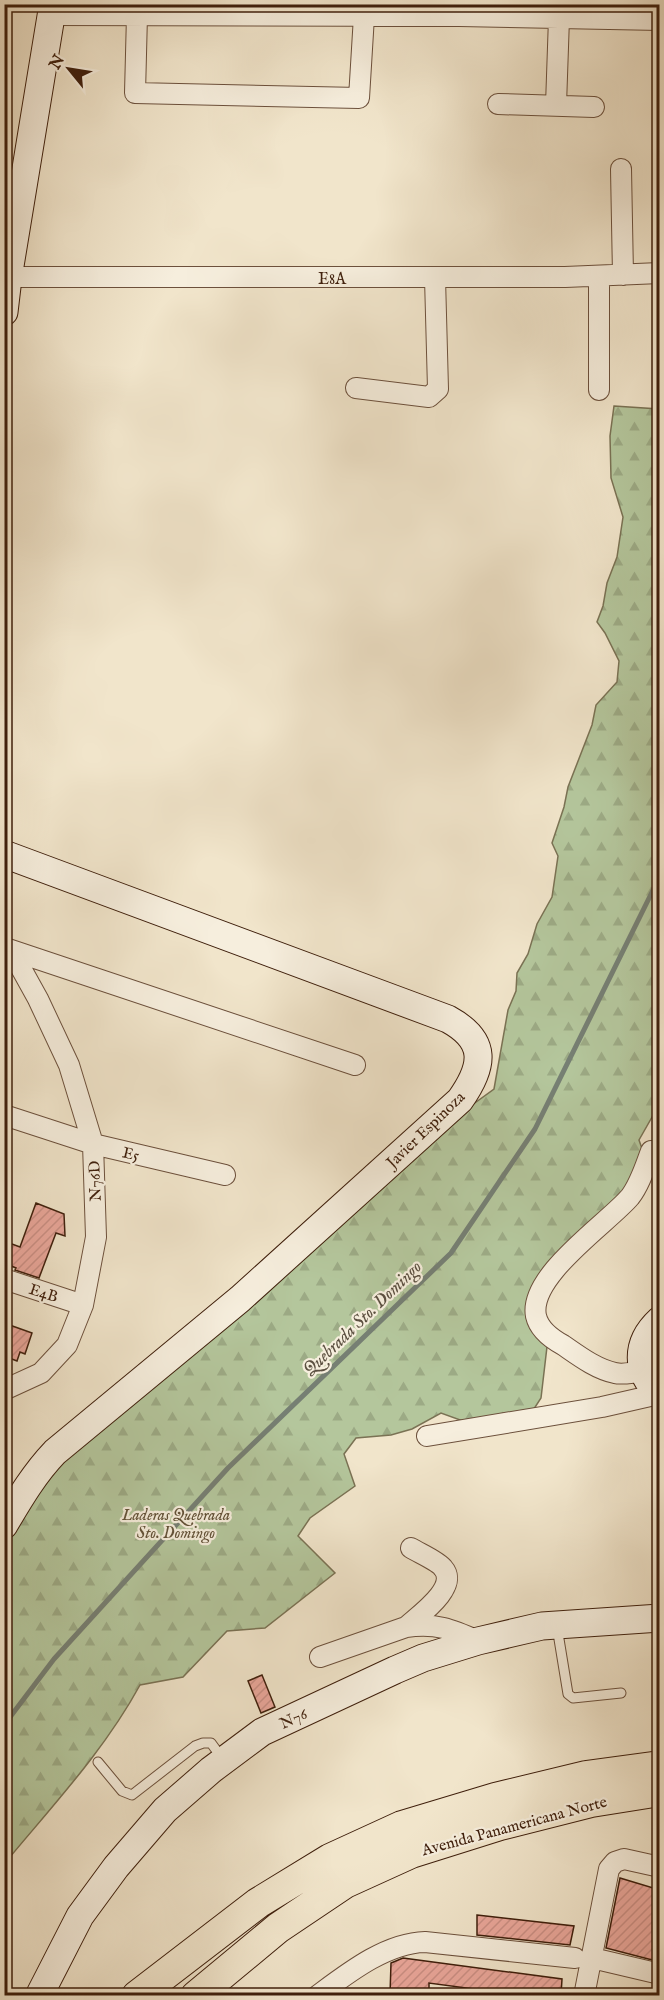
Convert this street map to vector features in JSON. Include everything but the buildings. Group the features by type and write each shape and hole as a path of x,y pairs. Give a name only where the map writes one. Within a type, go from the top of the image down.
{"main road":[{"name":"Avenida Panamericana Norte","path":"137,1995 258,1903 330,1859 402,1826 495,1798 586,1776 660,1766"},
{"name":"Avenida Panamericana Norte","path":"196,1995 278,1928 345,1883 411,1853 500,1825 591,1802 660,1791"}],"street":[{"path":"4,312 6,278 52,10 364,16 459,10 559,18 660,20"},
{"path":"147,12 135,93 359,98 364,16"},
{"path":"556,105 559,18"},
{"path":"498,104 594,107"},
{"path":"621,169 623,275"},
{"name":"E8A","path":"6,278 435,278 660,273"},
{"path":"599,276 599,390"},
{"path":"356,388 429,397 438,389 435,278"},
{"name":"Javier Espinoza","path":"4,854 448,1019 472,1037 478,1051 477,1069 472,1083 460,1100 240,1299 55,1452 26,1487 4,1525"},
{"path":"8,950 355,1065"},
{"name":"N76D","path":"4,1390 40,1373 67,1345 83,1305 96,1237 93,1144 69,1065 38,999 8,950"},
{"name":"E5","path":"4,1115 93,1144 225,1175"},
{"path":"642,1372 617,1373 590,1363 552,1339 541,1327 536,1315 537,1303 553,1271 583,1239 629,1197 636,1188 651,1151"},
{"name":"E4B","path":"4,1279 83,1305"},
{"path":"659,1394 642,1372 641,1350 644,1340 660,1320"},
{"path":"426,1436 602,1407 659,1394"},
{"path":"406,1627 438,1598 446,1584 444,1568 411,1548"},
{"name":"N76","path":"39,1995 80,1916 116,1867 165,1810 224,1760 262,1732 385,1674 423,1658 478,1641 542,1626 660,1618"},
{"path":"320,1657 406,1627 444,1626 478,1641"},
{"path":"584,1995 584,1958 609,1869 615,1862 624,1859 660,1867"},
{"path":"317,1995 375,1957 410,1942 584,1958 660,1974"}],"lane":[{"path":"557,1625 568,1694 573,1698 621,1693"},
{"path":"98,1762 122,1791 132,1795 195,1746 211,1743 224,1760"}],"green space":[{"name":"Laderas Quebrada Sto. Domingo","path":"614,406 659,409 660,1103 639,1140 652,1177 589,1231 534,1302 548,1338 541,1398 530,1415 474,1425 441,1413 412,1429 391,1435 356,1438 344,1454 355,1486 310,1518 298,1536 335,1573 265,1628 227,1631 183,1677 140,1685 94,1755 5,1863 5,1548 44,1478 472,1105 494,1089 508,1010 516,991 517,973 528,954 537,924 552,897 558,856 552,843 568,787 592,725 596,705 617,682 619,661 597,622 603,606 607,583 617,557 623,517 611,478 610,436"}],"waterway":[{"name":"Quebrada Sto. Domingo","path":"4,1725 54,1659 228,1468 451,1253 535,1129 660,876"}]}
